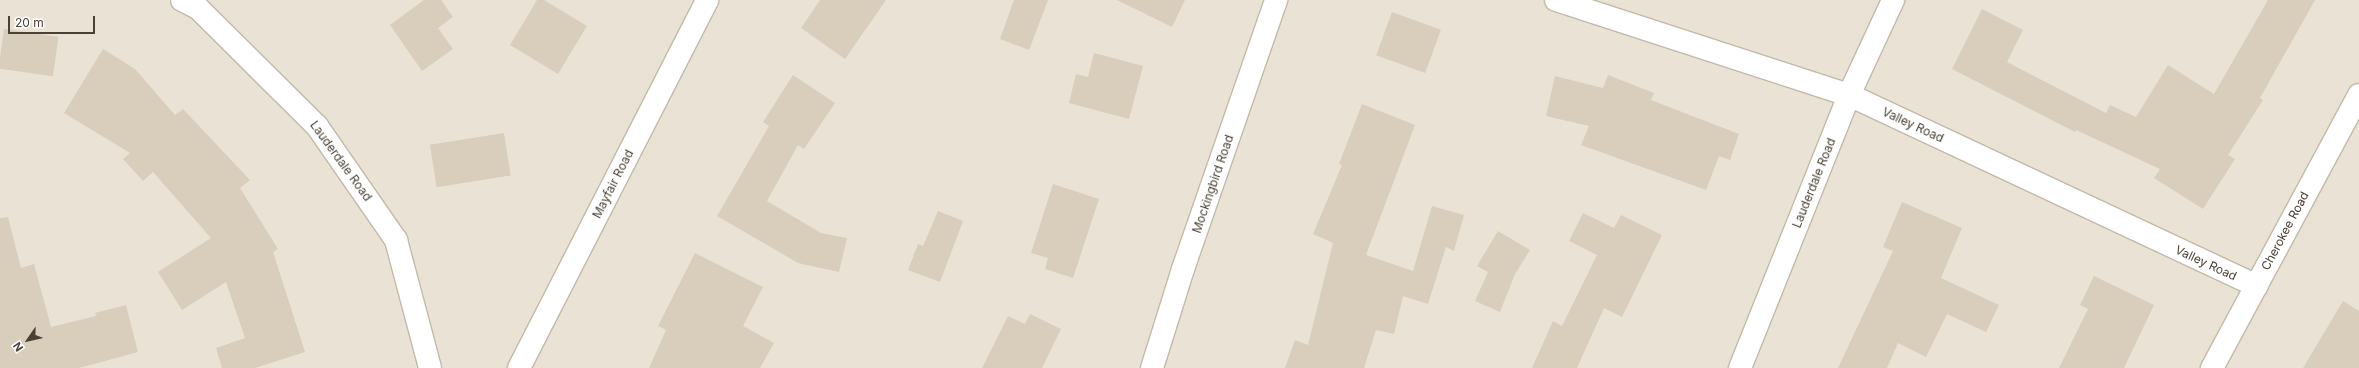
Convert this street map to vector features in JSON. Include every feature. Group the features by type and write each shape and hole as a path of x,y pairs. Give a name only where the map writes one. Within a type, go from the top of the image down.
{"street":[{"name":"Lauderdale Road","path":"182,0 198,8 317,126 396,240 430,368"},
{"name":"Mayfair Road","path":"519,368 707,0"},
{"name":"Mockingbird Road","path":"1152,368 1183,268 1276,0"},
{"name":"Valley Road","path":"1556,0 1849,95 2256,286"},
{"name":"Lauderdale Road","path":"1740,368 1849,95 1893,0"},
{"name":"Cherokee Road","path":"2212,368 2359,95"}],"shaded area":[{"path":"0,0 2359,0 2359,368 0,368"}],"building":[{"path":"424,0 441,0 453,17 438,28 453,49 422,71 390,25"},
{"path":"537,0 544,0 587,26 558,74 510,45"},
{"path":"820,0 886,0 845,59 801,28"},
{"path":"1014,0 1048,0 1029,50 1000,39"},
{"path":"1117,0 1185,0 1172,27"},
{"path":"2268,0 2315,0 2260,98 2263,100 2228,155 2235,159 2203,209 2154,178 2160,169 2076,130 2075,132 1952,69 1982,9 2023,30 2007,62 2106,113 2110,105 2136,117 2168,65 2214,94"},
{"path":"1392,12 1441,30 1425,73 1376,55"},
{"path":"4,29 58,37 53,76 0,69"},
{"path":"103,49 135,69 175,115 183,109 250,180 240,188 278,249 273,252 305,352 255,368 222,368 216,348 245,338 226,282 182,310 158,272 211,238 153,172 143,181 123,159 130,153 64,113"},
{"path":"1094,53 1143,66 1129,119 1069,103 1076,74 1088,77"},
{"path":"793,75 835,103 804,149 798,145 767,201 821,233 847,238 839,272 798,263 717,216 769,126 763,122"},
{"path":"1608,75 1654,93 1651,100 1739,134 1730,160 1719,156 1706,190 1581,145 1589,126 1546,116 1555,76 1603,88"},
{"path":"1362,104 1415,125 1366,255 1413,271 1432,206 1464,215 1454,251 1446,247 1428,304 1403,296 1394,334 1376,330 1364,368 1285,368 1295,340 1308,345 1333,243 1313,234 1342,165 1339,164"},
{"path":"504,133 511,175 437,187 430,145"},
{"path":"1053,184 1099,199 1073,278 1045,269 1048,258 1031,253"},
{"path":"1902,202 1962,228 1941,278 1999,305 1986,332 1947,314 1926,357 1898,343 1887,368 1838,368 1893,251 1883,247"},
{"path":"938,211 963,221 940,282 908,270 918,244 923,246"},
{"path":"1583,213 1614,228 1621,215 1662,235 1622,317 1604,308 1577,368 1532,368 1553,321 1562,326 1597,255 1569,241"},
{"path":"8,217 21,268 34,264 51,327 96,316 95,313 126,305 138,352 79,368 0,368 0,218"},
{"path":"1498,231 1530,250 1515,274 1500,312 1475,301 1488,272 1477,266"},
{"path":"695,253 763,287 743,326 774,343 760,368 649,368 666,330 658,326"},
{"path":"2094,276 2154,305 2124,368 2059,368 2088,309 2080,305"},
{"path":"2343,301 2359,311 2359,368 2303,368"},
{"path":"1030,314 1061,329 1042,368 982,368 1008,316 1025,324"}]}
